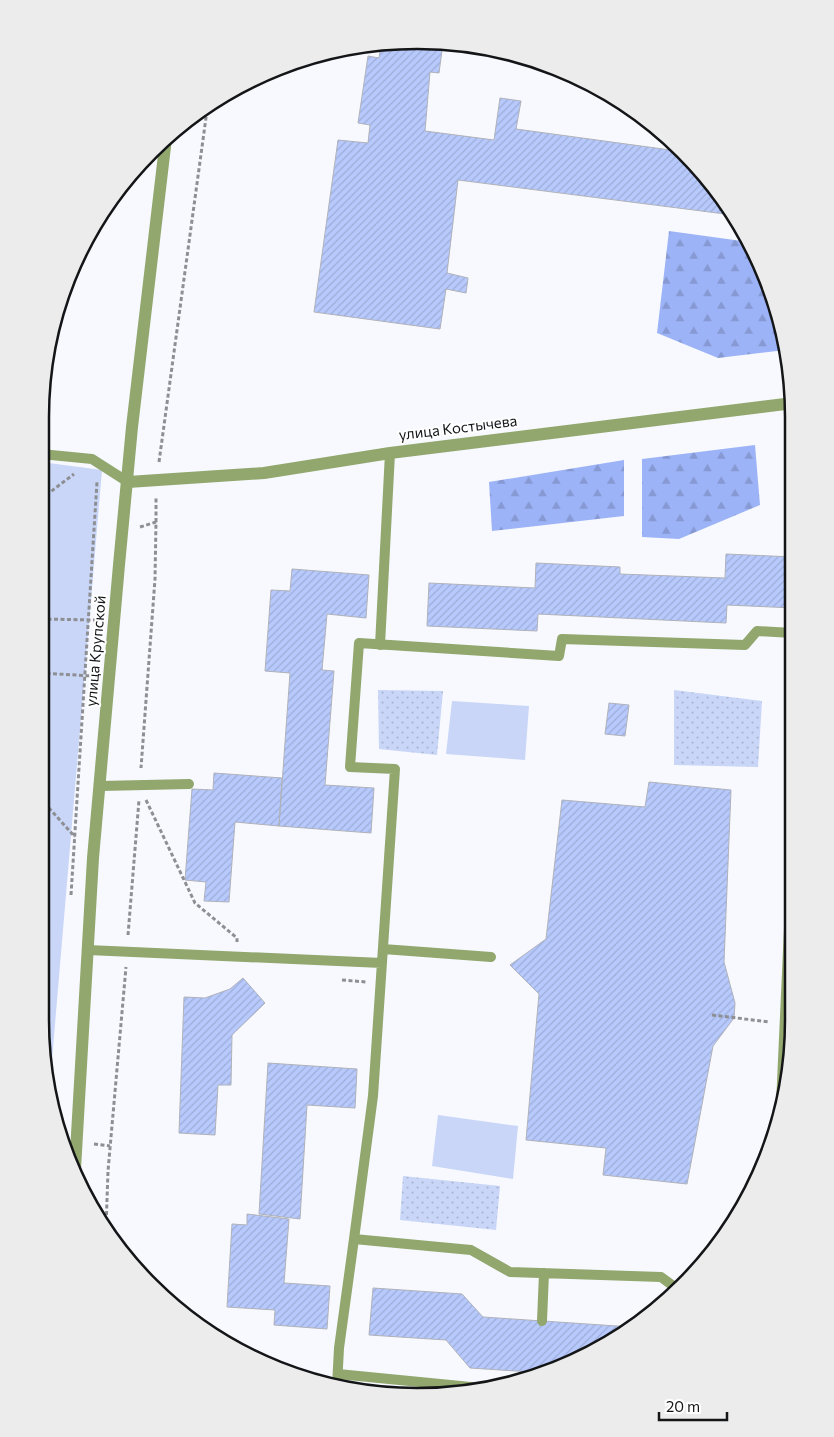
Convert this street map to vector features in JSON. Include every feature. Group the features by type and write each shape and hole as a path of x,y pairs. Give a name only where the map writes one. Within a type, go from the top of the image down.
{"street":[{"name":"улица Крупской","path":"76,1158 93,858 134,408 165,149"},
{"name":"улица Костычева","path":"128,482 264,473 390,453 784,404"}],"lane":[{"path":"380,644 390,453"},
{"path":"49,455 92,459 128,482"},
{"path":"338,1379 339,1348 373,1096 395,769 350,767 359,643 559,656 562,639 744,645 757,631 785,633"},
{"path":"101,786 189,784"},
{"path":"383,949 491,957"},
{"path":"88,950 382,964"},
{"path":"354,1239 471,1250 510,1272 661,1277 672,1285"},
{"path":"542,1321 544,1273"},
{"path":"338,1374 457,1386"}],"path":[{"path":"106,1218 109,1163 140,785 154,579 157,480 206,115"},
{"path":"49,493 92,459 97,480 71,895"},
{"path":"122,533 156,522"},
{"path":"49,619 89,619 115,623"},
{"path":"49,674 86,676 110,675"},
{"path":"140,785 194,903 237,938 236,957"},
{"path":"49,808 93,858"},
{"path":"712,1015 785,1024"}],"shaded area":[{"path":"49,463 102,470 52,1064 49,1020"},
{"path":"378,690 443,691 437,755 379,749"},
{"path":"674,690 762,701 758,767 674,765"},
{"path":"452,701 529,706 525,760 446,754"},
{"path":"438,1115 518,1126 513,1179 432,1166"},
{"path":"403,1176 500,1186 496,1230 400,1220"}],"green space":[{"path":"669,231 740,241 766,299 779,351 718,358 657,333"},
{"path":"755,445 760,505 679,539 642,537 642,459"},
{"path":"624,460 624,516 492,531 489,482"}],"building":[{"path":"442,50 439,73 430,72 425,131 494,140 500,98 521,101 516,129 670,150 694,174 724,214 458,180 447,273 468,278 466,293 446,289 440,329 314,312 338,140 368,143 370,125 358,123 368,56 379,58 380,51"},
{"path":"726,554 785,557 785,608 727,605 726,623 538,614 537,631 427,626 429,583 535,588 536,563 620,567 620,574 725,578"},
{"path":"292,569 369,575 366,618 327,614 322,670 334,671 325,785 374,788 371,833 279,826 290,673 265,671 271,590 290,591"},
{"path":"609,703 629,705 625,736 605,734"},
{"path":"214,773 282,778 279,826 235,822 229,902 204,901 206,882 185,880 192,789 213,790"},
{"path":"649,782 731,790 724,962 735,1003 734,1018 713,1046 687,1184 603,1175 606,1148 526,1140 539,994 510,965 546,939 562,800 645,807"},
{"path":"243,978 265,1003 232,1035 231,1085 218,1085 215,1135 179,1133 184,997 205,998 230,989"},
{"path":"268,1063 357,1069 355,1108 307,1105 300,1219 259,1214"},
{"path":"247,1214 289,1219 284,1283 330,1286 327,1329 274,1325 275,1310 227,1307 232,1224 247,1225"},
{"path":"373,1288 462,1294 483,1317 622,1326 580,1350 526,1372 470,1368 446,1340 369,1335"}]}
